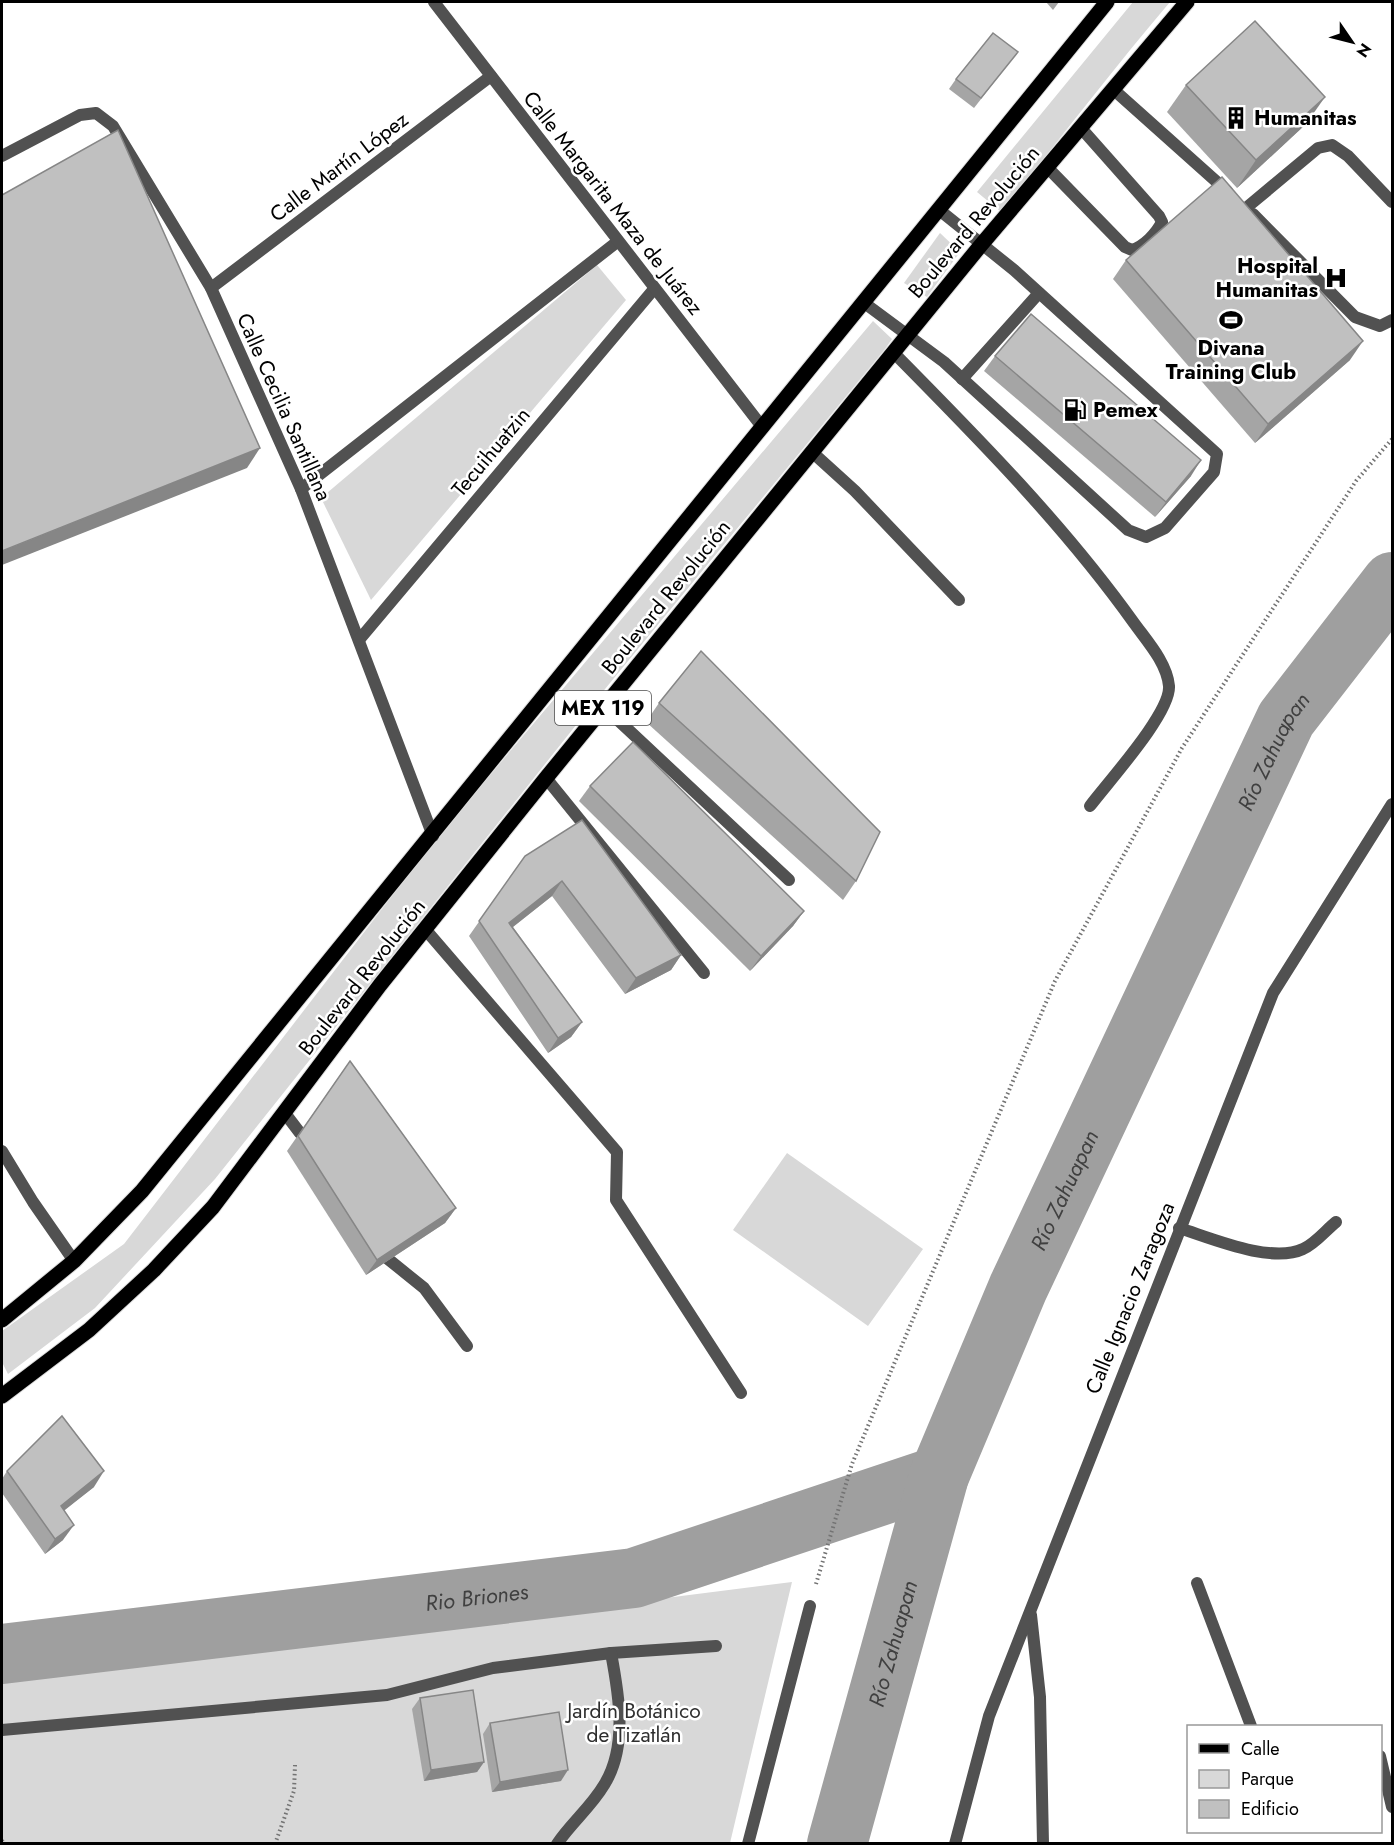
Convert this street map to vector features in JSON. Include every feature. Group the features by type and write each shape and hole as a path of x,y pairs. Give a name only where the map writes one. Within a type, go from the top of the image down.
{"main road":[{"name":"Boulevard Revolución","path":"2,1320 74,1261 142,1191 433,836 862,302 1107,2"},
{"name":"Boulevard Revolución","path":"2,1396 89,1330 154,1270 213,1207 425,929 546,778 981,244 1187,2"}],"street":[{"name":"Calle Margarita Maza de Juárez","path":"434,2 617,242 763,428"},
{"name":"Calle Martín López","path":"211,288 491,76"},
{"path":"1114,90 1246,208 1355,317 1380,326 1392,320"},
{"name":"Calle Cecilia Santillana","path":"2,156 80,115 96,113 113,126 211,288 301,489 433,836"},
{"path":"1047,167 1125,246 1132,250 1139,248 1158,229 1162,222 1159,216 1081,128"},
{"path":"1246,208 1318,148 1332,145 1348,156 1392,202"},
{"path":"862,302 908,334 962,379 1128,530 1146,537 1165,528 1214,472 1217,454 1039,293 938,209"},
{"path":"301,489 617,242"},
{"name":"Tecuihuatzin","path":"358,640 654,289"},
{"path":"962,379 1039,293"},
{"path":"893,352 1047,514 1110,590 1160,660 1169,687 1160,715 1090,806"},
{"path":"812,453 855,491 959,600"},
{"path":"604,707 789,880"},
{"path":"546,778 704,973"},
{"name":"Calle Ignacio Zaragoza","path":"1043,1844 1040,1697 1030,1614 1082,1473 1273,993 1392,804"},
{"path":"425,929 617,1152 616,1200 741,1393"},
{"path":"284,1112 300,1133"},
{"path":"2,1151 33,1202 74,1261"},
{"path":"1179,1228 1239,1247 1277,1254 1304,1249 1336,1222"},
{"path":"388,1259 424,1288 468,1346"},
{"path":"1197,1583 1251,1725"},
{"path":"748,1844 810,1606"},
{"path":"955,1844 989,1716 1030,1614"},
{"path":"2,1730 387,1695 493,1668 611,1653 716,1646"},
{"path":"557,1844 605,1783 615,1758 620,1696 611,1653"},
{"path":"1382,1764 1392,1807"}],"path":[{"path":"810,1606 852,1464 1055,981 1182,748 1356,481 1392,439"},
{"path":"275,1844 294,1791 296,1765"}],"green space":[{"path":"1133,2 1170,2 1001,212 977,192"},
{"path":"940,233 960,252 927,297 904,283"},
{"path":"597,265 626,300 371,600 321,498"},
{"path":"873,321 892,339 885,349 596,700 215,1179 95,1308 8,1374 2,1362 2,1331 124,1244 432,844"},
{"path":"787,1153 923,1249 868,1326 733,1230"},
{"name":"Jardín Botánico de Tizatlán","path":"792,1582 730,1843 2,1843 2,1682"}],"building":[{"name":"Humanitas","path":"1255,21 1325,97 1256,160 1186,85"},
{"path":"993,33 1018,52 981,98 956,79"},
{"path":"118,130 260,448 2,551 2,195"},
{"name":"Divana Training Club","path":"1222,177 1363,341 1268,424 1126,260"},
{"path":"1031,314 1201,460 1166,502 995,356"},
{"path":"701,651 880,832 856,881 659,703"},
{"path":"633,742 804,911 761,956 590,786"},
{"path":"582,820 681,955 636,978 562,881 509,923 582,1022 558,1038 479,921 525,856"},
{"path":"350,1061 456,1208 377,1260 298,1136"},
{"path":"62,1416 104,1471 61,1506 74,1525 55,1539 7,1471"},
{"path":"473,1690 484,1762 431,1770 420,1698"},
{"path":"559,1712 568,1770 500,1782 490,1723"}],"waterway":[{"name":"Río Zahuapan","path":"837,1844 939,1476 1018,1288 1286,719 1392,582"},
{"name":"Rio Briones","path":"2,1654 634,1578 939,1476"}],"place":[{"name":"Humanitas","path":"1236,118"},
{"name":"Hospital Humanitas","path":"1336,278"},
{"name":"Divana Training Club","path":"1231,320"},
{"name":"Pemex","path":"1075,410"}]}
